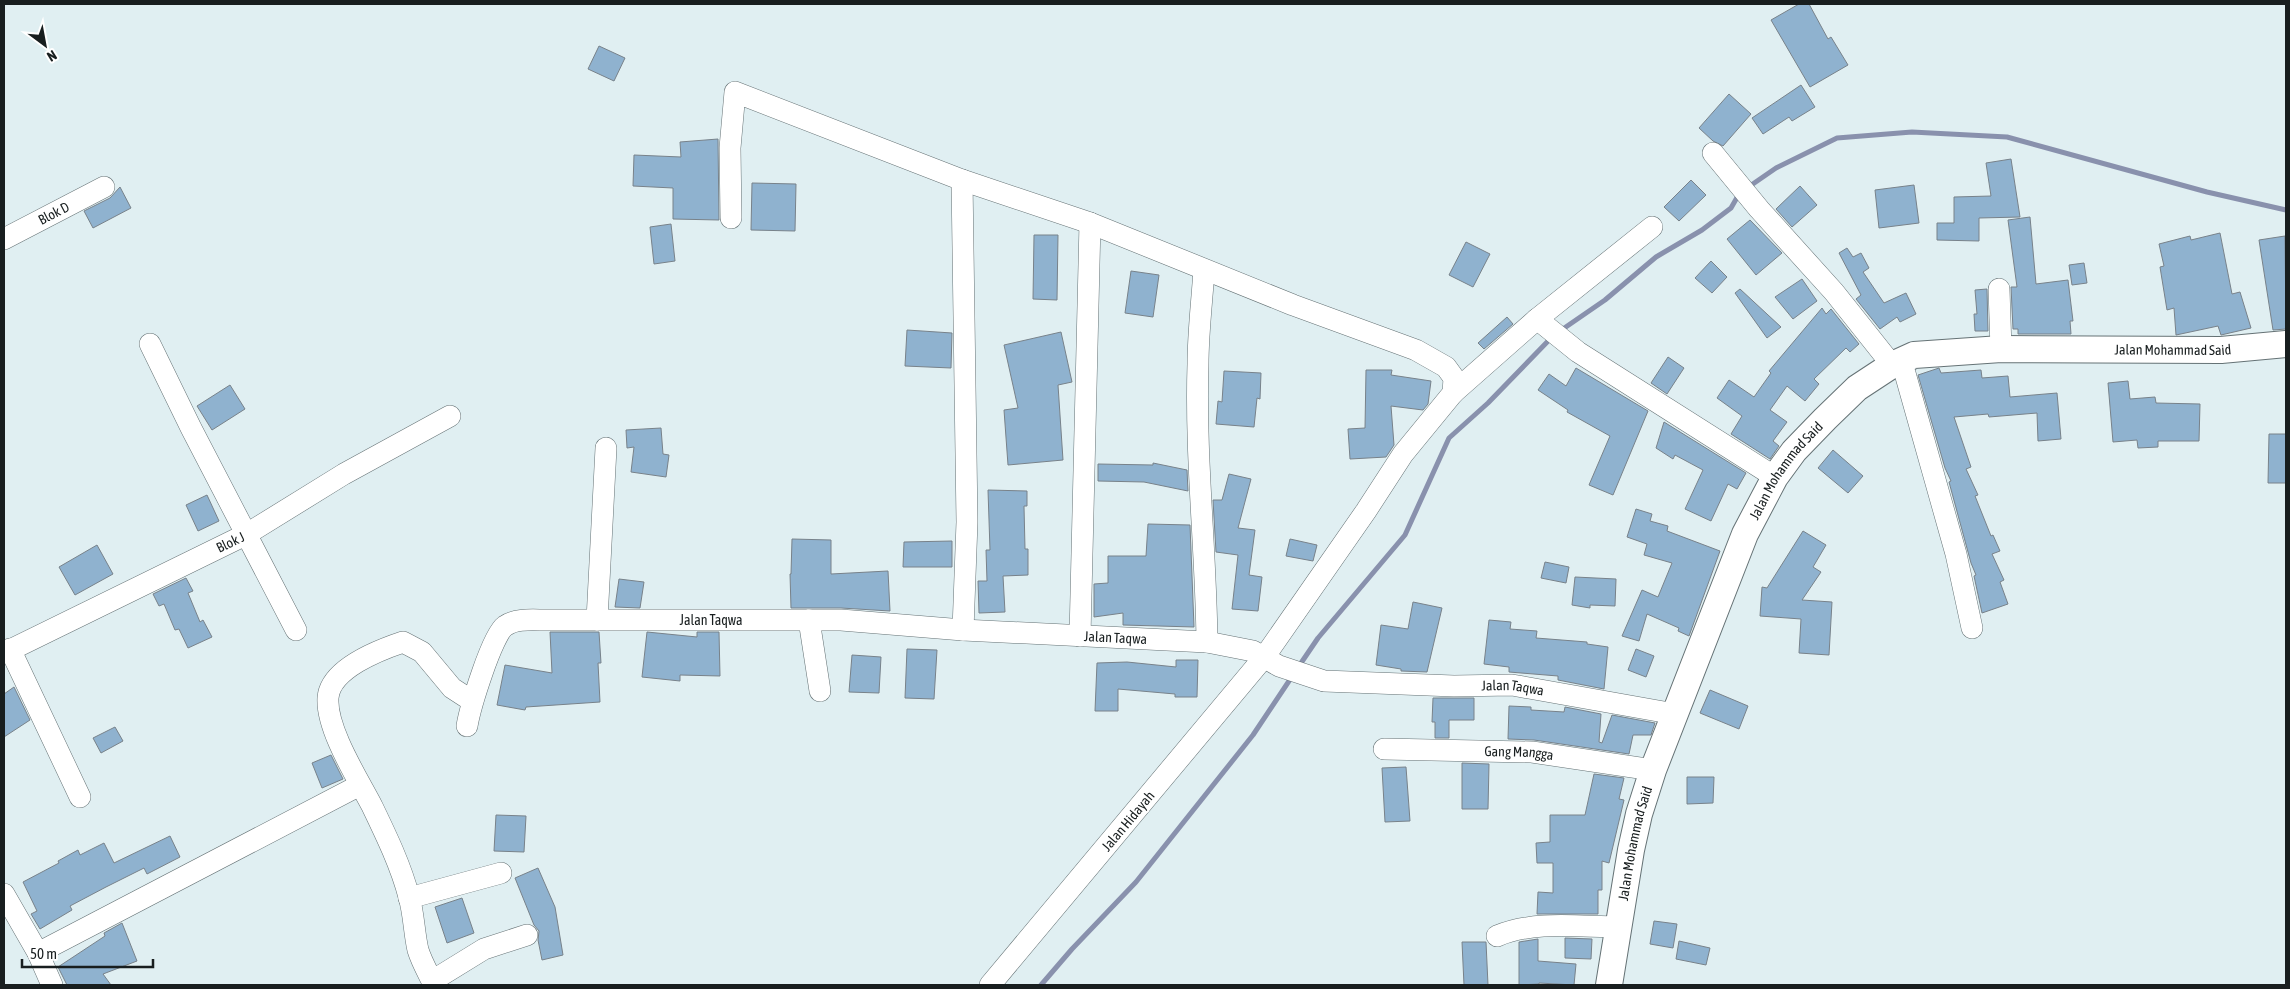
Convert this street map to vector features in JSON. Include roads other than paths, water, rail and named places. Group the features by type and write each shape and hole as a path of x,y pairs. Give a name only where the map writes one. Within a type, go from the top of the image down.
{"street":[{"path":"731,218 730,148 735,92 962,180 1090,223 1204,270 1416,350 1446,367 1454,378 1452,393"},
{"path":"1713,153 1759,208 1896,362 1956,554 1972,628"},
{"path":"962,180 967,522 963,630"},
{"name":"Blok D","path":"4,239 104,187"},
{"path":"1080,636 1090,223"},
{"name":"Jalan Hidayah","path":"990,985 1272,661 1403,454 1452,393 1542,323 1652,227"},
{"path":"1204,270 1198,364 1199,451 1207,642"},
{"path":"1999,289 2001,349"},
{"path":"1542,323 1578,352 1775,477"},
{"path":"150,344 191,428 296,630"},
{"name":"Jalan Mohammad Said","path":"1610,985 1638,814 1653,770 1745,534 1775,477 1794,451 1824,419 1857,388 1896,362 1930,352 2001,349 2221,350 2286,344"},
{"name":"Blok J","path":"7,651 247,534 344,474 450,416"},
{"path":"597,620 606,448"},
{"name":"Jalan Taqwa","path":"467,726 472,702 484,673 493,642 504,626 517,621 546,620 841,620 963,630 1207,642 1253,651 1308,677 1324,681 1454,686 1512,685 1675,714"},
{"path":"808,620 820,691"},
{"path":"472,702 452,688 422,652 403,642 381,649 347,669 333,683 328,698 332,724 396,858 409,898 419,951 432,983 484,949 527,935"},
{"path":"7,651 80,797"},
{"name":"Gang Mangga","path":"1384,749 1532,752 1653,770"},
{"path":"38,953 360,785"},
{"path":"409,898 501,873"},
{"path":"4,894 38,953 52,985"},
{"path":"1497,936 1511,930 1532,927 1620,927"}],"waterway":[{"path":"1747,188 1776,168 1837,138 1912,132 2007,137 2207,192 2286,210"},
{"path":"1560,331 1605,300 1656,257 1702,230 1731,208 1739,194"},
{"path":"1299,666 1318,638 1405,535 1449,438 1488,403 1551,338"},
{"path":"1041,985 1072,949 1136,882 1253,735 1293,675"}]}
